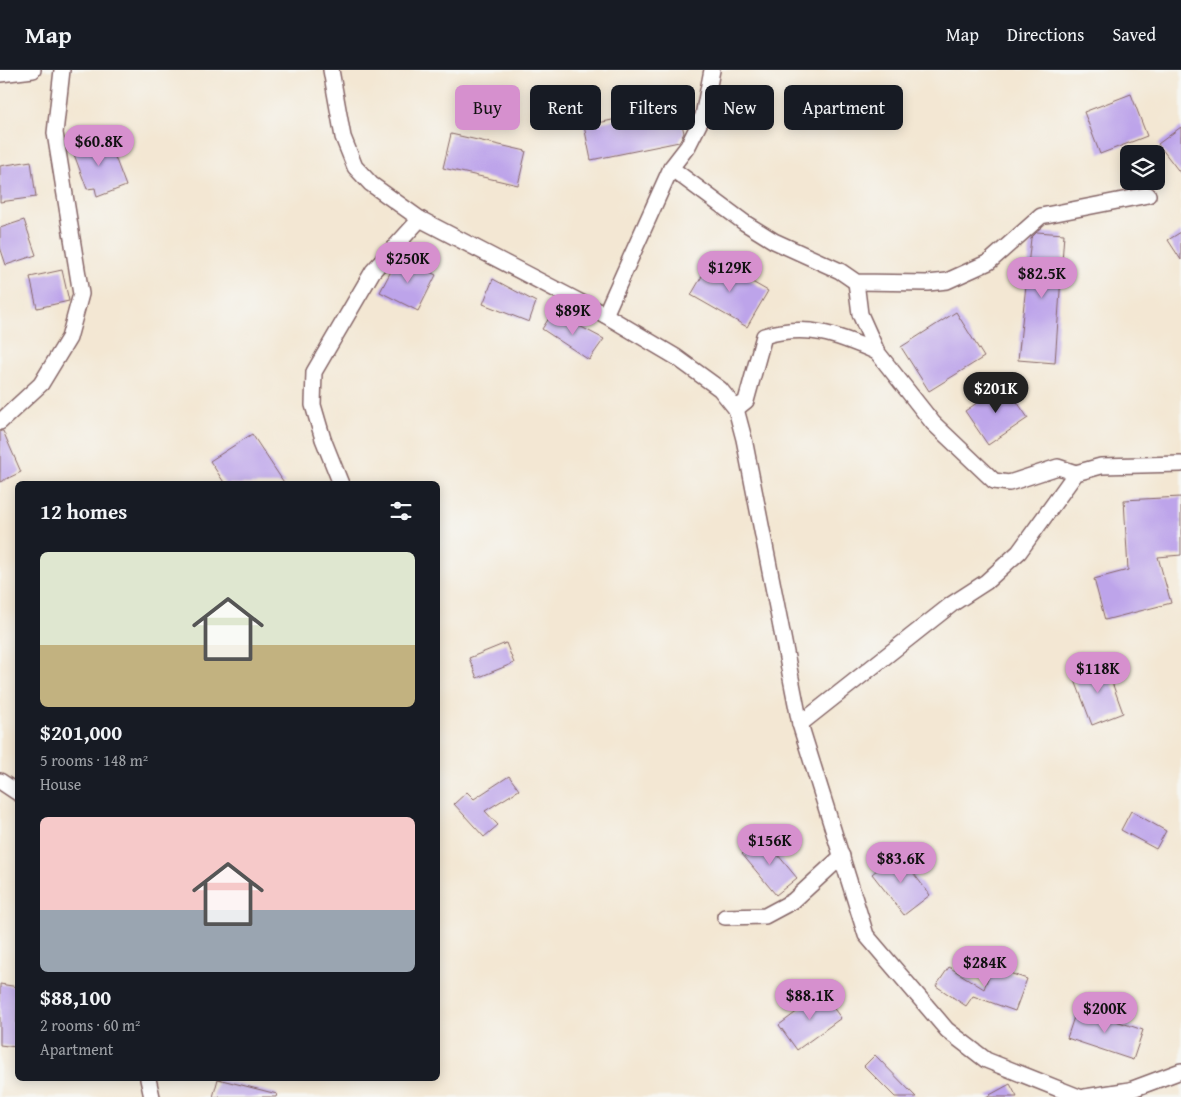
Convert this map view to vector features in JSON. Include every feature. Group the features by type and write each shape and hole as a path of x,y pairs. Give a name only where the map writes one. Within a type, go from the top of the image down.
{"street":[{"path":"0,74 33,70"},
{"path":"0,422 41,384 69,338 81,294 55,133 62,70"},
{"path":"331,70 343,137 356,167 371,184 420,219 605,315 676,356 720,389 736,409 744,439 800,724 866,935 947,1030 986,1060 1079,1097"},
{"path":"605,315 672,168 688,146 703,116 712,70"},
{"path":"672,168 752,228 774,241 840,272 856,282 928,283 947,281 989,262 1041,216 1148,195"},
{"path":"340,481 323,439 313,405 314,372 373,271 420,219"},
{"path":"856,282 860,314 877,352 933,423 994,482 1009,482 1058,467 1076,474"},
{"path":"736,409 746,401 764,336 779,332 816,331 840,336 877,352"},
{"path":"800,724 952,604 986,582 1019,552 1076,474 1101,466 1181,464"},
{"path":"0,781 15,791"},
{"path":"725,917 765,916 793,902 842,856"},
{"path":"1085,1097 1130,1090 1181,1071"},
{"path":"148,1081 152,1097"}],"building":[{"path":"1131,94 1147,136 1100,154 1084,112"},
{"path":"611,120 611,130 683,130 684,133 679,142 591,160 585,130 601,130 601,122"},
{"path":"1181,127 1181,174 1165,153 1165,145 1158,144"},
{"path":"451,134 526,151 518,185 443,168"},
{"path":"107,136 126,186 97,197 95,188 87,189 72,149"},
{"path":"31,161 36,197 0,202 0,166"},
{"path":"24,220 36,255 6,265 0,247 0,228"},
{"path":"1037,232 1064,234 1055,363 1018,360 1031,238"},
{"path":"1181,232 1181,260 1168,240"},
{"path":"399,256 436,275 418,311 380,292"},
{"path":"712,259 768,291 747,327 691,295"},
{"path":"62,270 69,301 37,308 30,277"},
{"path":"493,279 536,302 529,322 483,304"},
{"path":"553,312 604,339 589,360 542,329"},
{"path":"956,312 984,357 929,391 901,347"},
{"path":"1005,384 1028,418 988,445 965,411"},
{"path":"0,431 3,431 21,472 0,482"},
{"path":"252,434 283,481 223,481 210,461"},
{"path":"1181,497 1181,555 1158,557 1171,603 1105,620 1094,579 1128,570 1124,500"},
{"path":"506,643 514,663 477,678 469,658"},
{"path":"1105,663 1123,713 1092,725 1073,675"},
{"path":"509,776 519,790 485,811 498,825 484,837 454,804 467,792 474,799"},
{"path":"1131,811 1166,831 1156,849 1121,830"},
{"path":"763,837 797,878 776,895 742,854"},
{"path":"898,853 930,895 904,915 872,874"},
{"path":"949,967 984,989 992,967 1027,979 1015,1011 973,996 966,1006 936,986"},
{"path":"0,984 15,986 15,1047 0,1045"},
{"path":"822,993 841,1018 797,1050 779,1025"},
{"path":"1077,1008 1143,1030 1133,1060 1067,1038"},
{"path":"875,1055 916,1097 895,1097 864,1066"},
{"path":"217,1081 226,1081 277,1094 276,1097 213,1097"},
{"path":"1010,1084 1017,1097 986,1097"}]}
